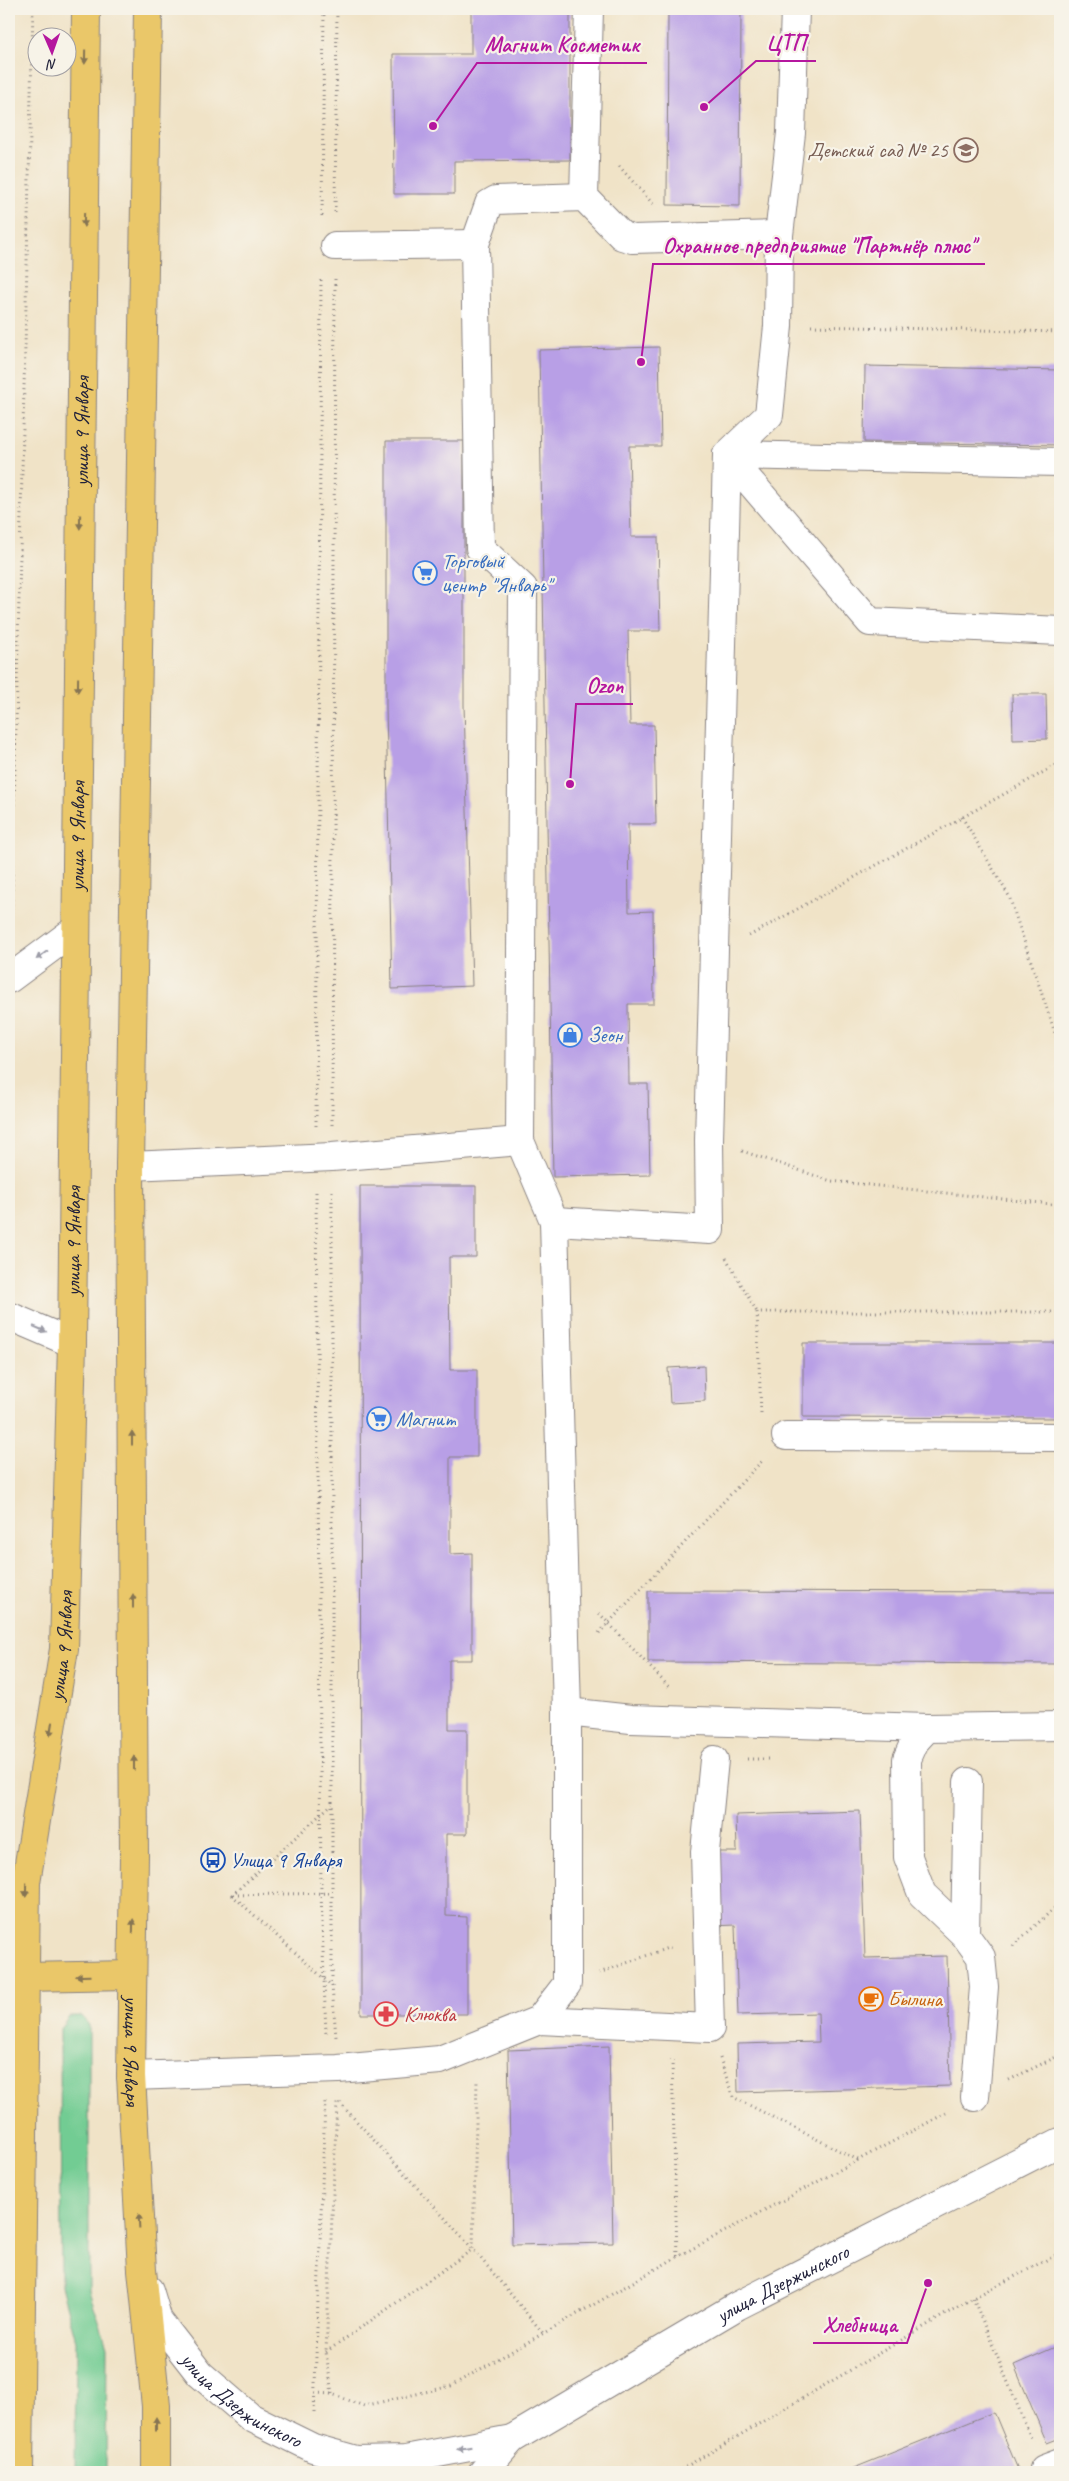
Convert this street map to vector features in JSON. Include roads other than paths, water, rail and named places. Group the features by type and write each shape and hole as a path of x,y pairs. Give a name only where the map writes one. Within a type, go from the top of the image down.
{"main road":[{"name":"улица 9 Января","path":"19,2472 26,1882 64,1649 72,1343 86,9"},
{"name":"улица 9 Января","path":"148,9 130,1166 134,1846 131,2076 142,2270 156,2406 156,2472"},
{"path":"24,1977 131,1975"}],"street":[{"path":"590,9 584,197 622,236 632,239 778,235"},
{"path":"554,1222 710,1230 709,1140 727,455 769,415 778,326 778,235 791,133 795,9"},
{"path":"539,2020 567,1984 567,1712 554,1222 520,1141 523,588 480,548 475,244 489,204 496,200 584,197"},
{"path":"328,257 475,244"},
{"path":"727,455 1060,462"},
{"path":"727,455 870,622 1060,631"},
{"path":"10,979 75,930"},
{"path":"130,1166 324,1158 520,1141"},
{"path":"9,1316 72,1343"},
{"path":"786,1436 1060,1437"},
{"path":"567,1712 631,1719 927,1728 1060,1726"},
{"path":"927,1728 915,1741 907,1758 908,1857 922,1894 965,1935 981,1957 984,1987 975,2096"},
{"path":"131,2076 332,2069 440,2060 539,2020 710,2028 705,1852 714,1760"},
{"path":"965,1935 968,1782"},
{"name":"улица Дзержинского","path":"484,2472 512,2439 737,2306 1060,2142"},
{"name":"улица Дзержинского","path":"142,2270 158,2320 200,2374 250,2417 313,2448 356,2460 406,2459 512,2439"}],"place":[{"name":"ЦТП","path":"704,107"},
{"name":"Магнит Косметик","path":"433,126"},
{"name":"Детский сад № 25","path":"966,150"},
{"name":"Охранное предприятие \"Партнёр плюс\"","path":"641,362"},
{"name":"Торговый центр \"Январь\"","path":"425,573"},
{"name":"Ozon","path":"570,784"},
{"name":"Зеон","path":"570,1035"},
{"name":"Магнит","path":"379,1419"},
{"name":"Улица 9 Января","path":"213,1860"},
{"name":"Былина","path":"871,1999"},
{"name":"Клюква","path":"386,2014"},
{"name":"Хлебница","path":"928,2283"}]}
